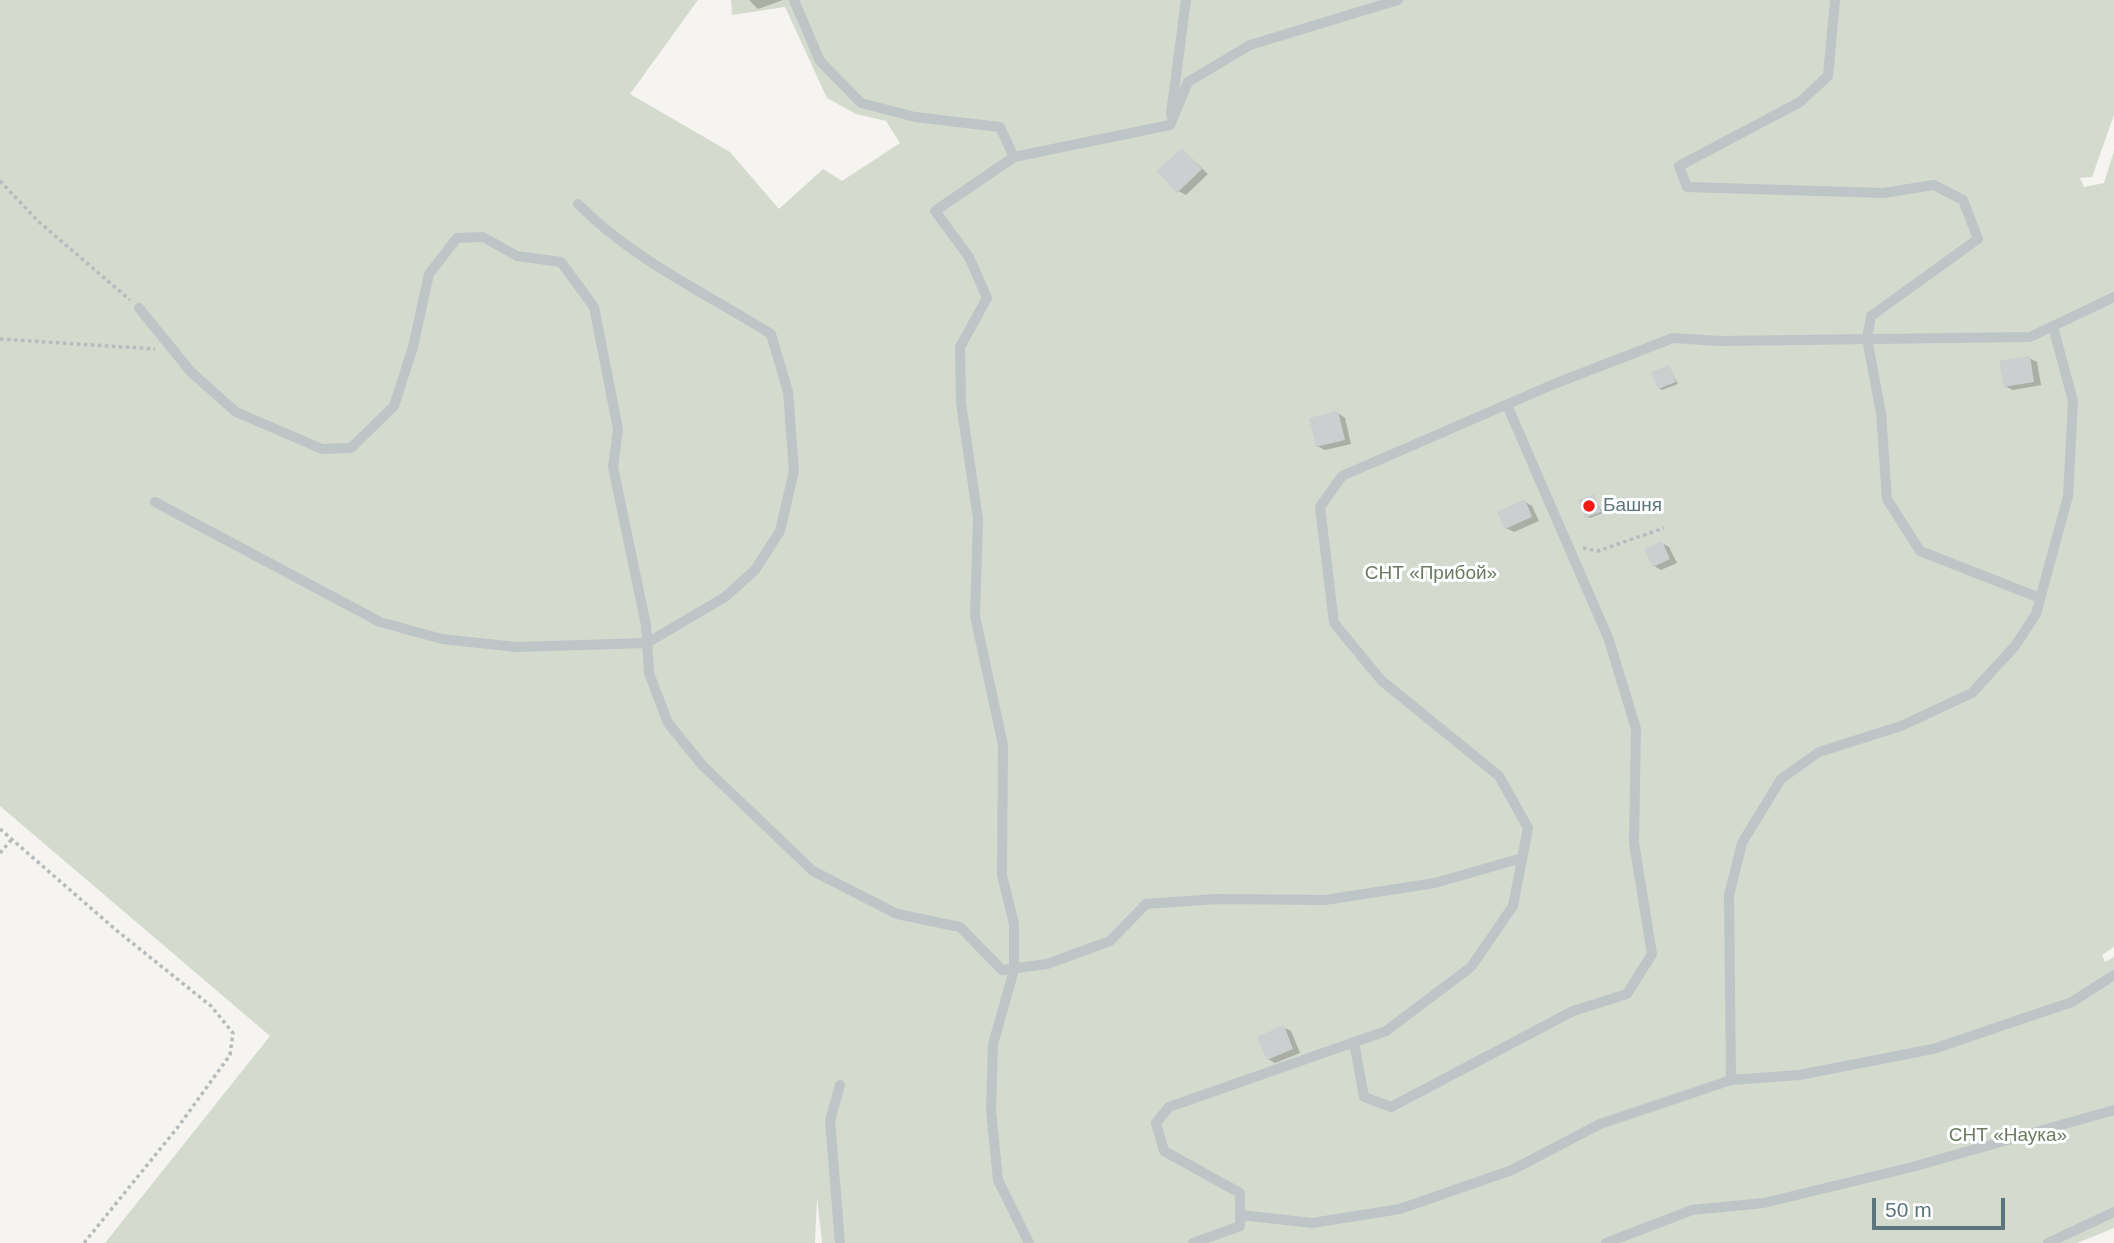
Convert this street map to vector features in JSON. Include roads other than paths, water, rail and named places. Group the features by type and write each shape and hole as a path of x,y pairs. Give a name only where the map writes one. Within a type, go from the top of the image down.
{"lane":[{"path":"793,0 820,61 861,103 915,117 1000,127 1014,157"},
{"path":"1170,125 1186,0"},
{"path":"1170,125 1188,82 1250,45 1398,0"},
{"path":"1835,0 1828,75 1800,102 1679,166 1688,187 1883,192 1934,185 1963,200 1978,239 1871,316 1867,339 1881,413 1887,499 1920,551 2040,598"},
{"path":"1029,1243 998,1180 991,1111 993,1044 1014,970 1014,924 1002,876 1003,745 975,616 978,519 961,403 960,347 987,298 968,257 935,211 1014,157 1170,125"},
{"path":"155,502 380,622 442,639 516,647 647,643 725,597 755,570 780,531 794,471 789,392 771,334 656,268 610,235 578,204"},
{"path":"139,308 191,372 236,412 322,449 351,448 394,406 413,347 429,274 457,238 483,237 517,256 561,262 594,307 618,429 613,467 631,545 647,643 649,673 668,723 703,766 813,871 897,914 960,927 1002,970 1046,964 1110,941 1146,904 1216,899 1325,900 1434,883 1522,858"},
{"path":"1193,1243 1240,1226 1240,1193 1164,1151 1156,1123 1169,1107 1387,1031 1471,967 1513,906 1528,828 1499,776 1382,681 1334,624 1320,507 1342,476 1673,338 1720,341 2030,337 2114,297"},
{"path":"1731,1080 1729,895 1742,843 1781,779 1819,752 1901,726 1972,693 2015,646 2036,614 2068,496 2073,401 2053,327"},
{"path":"1354,1042 1364,1097 1391,1107 1573,1012 1627,993 1652,954 1634,843 1636,729 1609,640 1507,405"},
{"path":"1240,1215 1312,1223 1400,1209 1512,1170 1600,1124 1731,1080 1799,1075 1933,1049 2072,1002 2114,975"},
{"path":"840,1085 830,1121 840,1243"},
{"path":"1606,1243 1692,1210 1764,1203 1912,1167 2114,1110"},
{"path":"2048,1243 2114,1212"}],"place":[{"name":"Башня","path":"1589,506"}],"park label":[{"name":"СНТ «Прибой»","path":"1431,574"},
{"name":"СНТ «Наука»","path":"2008,1136"}]}
